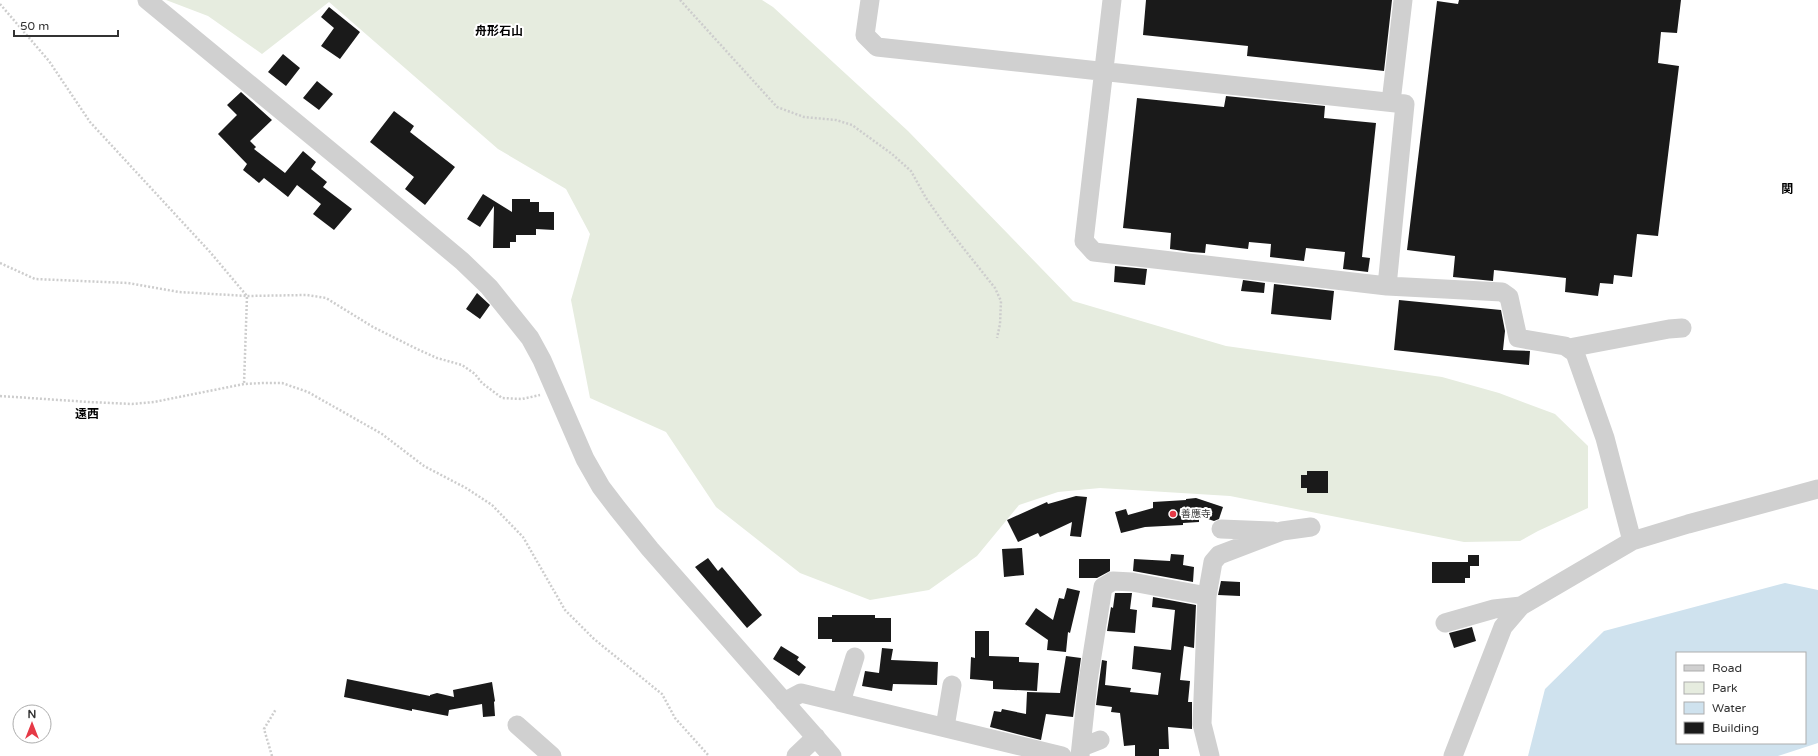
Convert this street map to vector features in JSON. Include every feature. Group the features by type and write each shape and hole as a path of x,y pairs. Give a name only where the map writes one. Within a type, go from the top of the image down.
{"street":[{"path":"146,0 357,173 462,261 489,287 530,338 556,390 585,459 601,487 616,508 832,756"},
{"path":"870,0 866,35 877,47 1104,70 1405,104 1387,286"},
{"path":"1112,0 1084,241 1094,252 1387,286 1502,292 1509,297 1518,338 1565,346 1575,353 1605,438 1632,541"},
{"path":"1391,102 1404,0"},
{"path":"1568,348 1669,329 1682,328"},
{"path":"1453,756 1503,627 1521,606 1632,541 1688,524 1818,489"},
{"path":"1221,529 1282,531 1310,527"},
{"path":"1210,756 1202,724 1207,596 1213,562 1219,555 1282,531"},
{"path":"1081,752 1088,682 1103,587 1113,582 1132,582 1207,596"},
{"path":"1445,623 1494,610 1521,606"},
{"path":"841,702 855,657"},
{"path":"944,727 952,685"},
{"path":"784,702 801,693 1062,756"},
{"path":"517,725 552,756"},
{"path":"796,756 816,737"},
{"path":"1081,752 1100,740"}],"path":[{"path":"680,0 777,107 804,116 836,120 852,125 892,154 911,171 926,198 945,225 995,288 1001,301 1000,324 996,338"},
{"path":"0,4 50,60 90,122 210,252 247,296 244,384"},
{"path":"0,264 36,279 128,284 179,292 247,296 307,295 326,298 373,326 437,358 462,365 475,374 482,383 502,398 522,399 556,390"},
{"path":"0,396 132,404 154,402 244,384 282,383 308,392 382,434 424,466 466,488 492,505 523,536 566,610 594,639 662,694 675,718 709,756"},
{"path":"272,756 264,729 276,709"}],"green space":[{"path":"166,0 762,0 773,7 908,131 1073,301 1226,346 1442,377 1499,393 1555,414 1588,446 1588,508 1520,541 1464,542 1230,496 1100,488 1058,492 1019,505 977,556 929,590 870,600 800,573 716,507 666,432 590,398 571,300 590,234 566,189 498,149 329,2 262,54 208,16"}],"water":[{"path":"1785,583 1818,590 1818,743 1778,756 1528,756 1545,689 1604,631"}],"building":[{"path":"1146,0 1392,0 1384,71 1247,56 1248,46 1143,35"},
{"path":"1459,0 1681,0 1677,33 1661,32 1658,63 1679,66 1658,236 1637,234 1632,277 1614,275 1613,284 1600,283 1598,296 1565,292 1566,278 1494,270 1493,281 1453,277 1455,256 1407,250 1437,1 1458,4"},
{"path":"329,7 360,32 340,59 321,46 334,28 321,17"},
{"path":"283,54 300,68 286,86 268,72"},
{"path":"317,81 333,94 319,110 303,98"},
{"path":"241,92 272,120 250,141 256,147 254,149 285,173 303,151 316,162 311,169 327,182 323,187 352,209 334,230 313,214 321,204 297,185 288,197 264,178 259,183 243,170 247,164 218,134 237,115 227,105"},
{"path":"1226,96 1325,106 1324,118 1376,123 1362,257 1370,258 1368,272 1343,269 1345,252 1306,248 1304,261 1270,257 1271,244 1249,242 1248,249 1206,244 1205,253 1191,252 1170,249 1171,233 1123,228 1137,98 1224,107"},
{"path":"394,111 414,126 410,132 455,167 425,205 405,189 414,177 370,142"},
{"path":"483,194 512,212 512,199 530,199 530,202 539,202 539,212 554,212 554,230 536,229 536,235 516,235 516,242 510,242 510,248 493,248 494,206 480,227 467,219"},
{"path":"1115,266 1147,269 1145,285 1114,282"},
{"path":"1243,280 1265,283 1264,293 1241,291"},
{"path":"1274,284 1334,291 1331,320 1271,314"},
{"path":"477,293 490,305 480,319 466,309"},
{"path":"1399,300 1501,310 1505,331 1503,350 1530,351 1529,365 1394,350"},
{"path":"1307,471 1328,471 1328,493 1307,493 1307,488 1301,488 1301,475 1307,475"},
{"path":"1076,496 1087,497 1081,537 1070,536 1072,522 1040,537 1038,533 1018,542 1007,520 1047,502 1048,504"},
{"path":"1196,498 1223,507 1219,519 1214,521 1199,516 1199,522 1183,523 1183,525 1145,527 1121,533 1115,512 1126,509 1128,515 1153,508 1153,502"},
{"path":"1022,548 1024,575 1004,577 1002,549"},
{"path":"1171,554 1184,555 1183,565 1194,567 1193,582 1133,571 1134,559 1170,561"},
{"path":"1468,555 1479,555 1479,566 1470,566 1470,578 1465,578 1465,583 1432,583 1432,562 1468,562"},
{"path":"708,558 718,571 722,567 762,615 747,628 695,567"},
{"path":"1079,559 1110,559 1110,571 1097,578 1079,578"},
{"path":"1221,581 1240,582 1240,596 1218,595"},
{"path":"1067,588 1080,591 1070,633 1068,632 1066,652 1047,650 1048,640 1025,624 1036,608 1053,620 1059,598 1064,599"},
{"path":"1115,593 1132,593 1130,609 1137,610 1135,633 1107,631"},
{"path":"1153,597 1196,605 1194,648 1184,646 1180,680 1190,681 1188,702 1192,702 1192,729 1168,727 1169,749 1159,749 1159,756 1135,756 1135,745 1124,746 1120,713 1111,712 1112,707 1096,705 1102,660 1107,661 1105,685 1131,688 1130,692 1158,695 1161,673 1132,669 1134,646 1171,650 1175,610 1152,607"},
{"path":"832,615 875,615 875,618 891,618 891,642 832,642 832,639 818,639 818,617 832,617"},
{"path":"1472,627 1476,641 1454,648 1449,633"},
{"path":"975,631 989,631 989,656 1019,657 1019,662 1039,663 1037,691 993,689 993,681 970,679 971,657 975,658"},
{"path":"781,646 799,657 797,660 806,667 799,676 773,659"},
{"path":"882,648 893,649 891,660 938,662 937,685 893,684 892,691 862,686 865,671 879,673"},
{"path":"1066,656 1081,658 1073,717 1046,714 1041,740 990,727 994,711 1001,712 1002,709 1026,714 1027,692 1060,693"},
{"path":"347,679 430,696 437,693 454,697 453,690 492,682 495,701 495,716 483,717 482,704 449,710 448,716 412,709 412,711 344,697"}],"place":[{"name":"善應寺","path":"1173,514"}],"district":[{"name":"舟形石山","path":"499,31"},
{"name":"関","path":"1787,189"},
{"name":"遠西","path":"87,414"}]}
